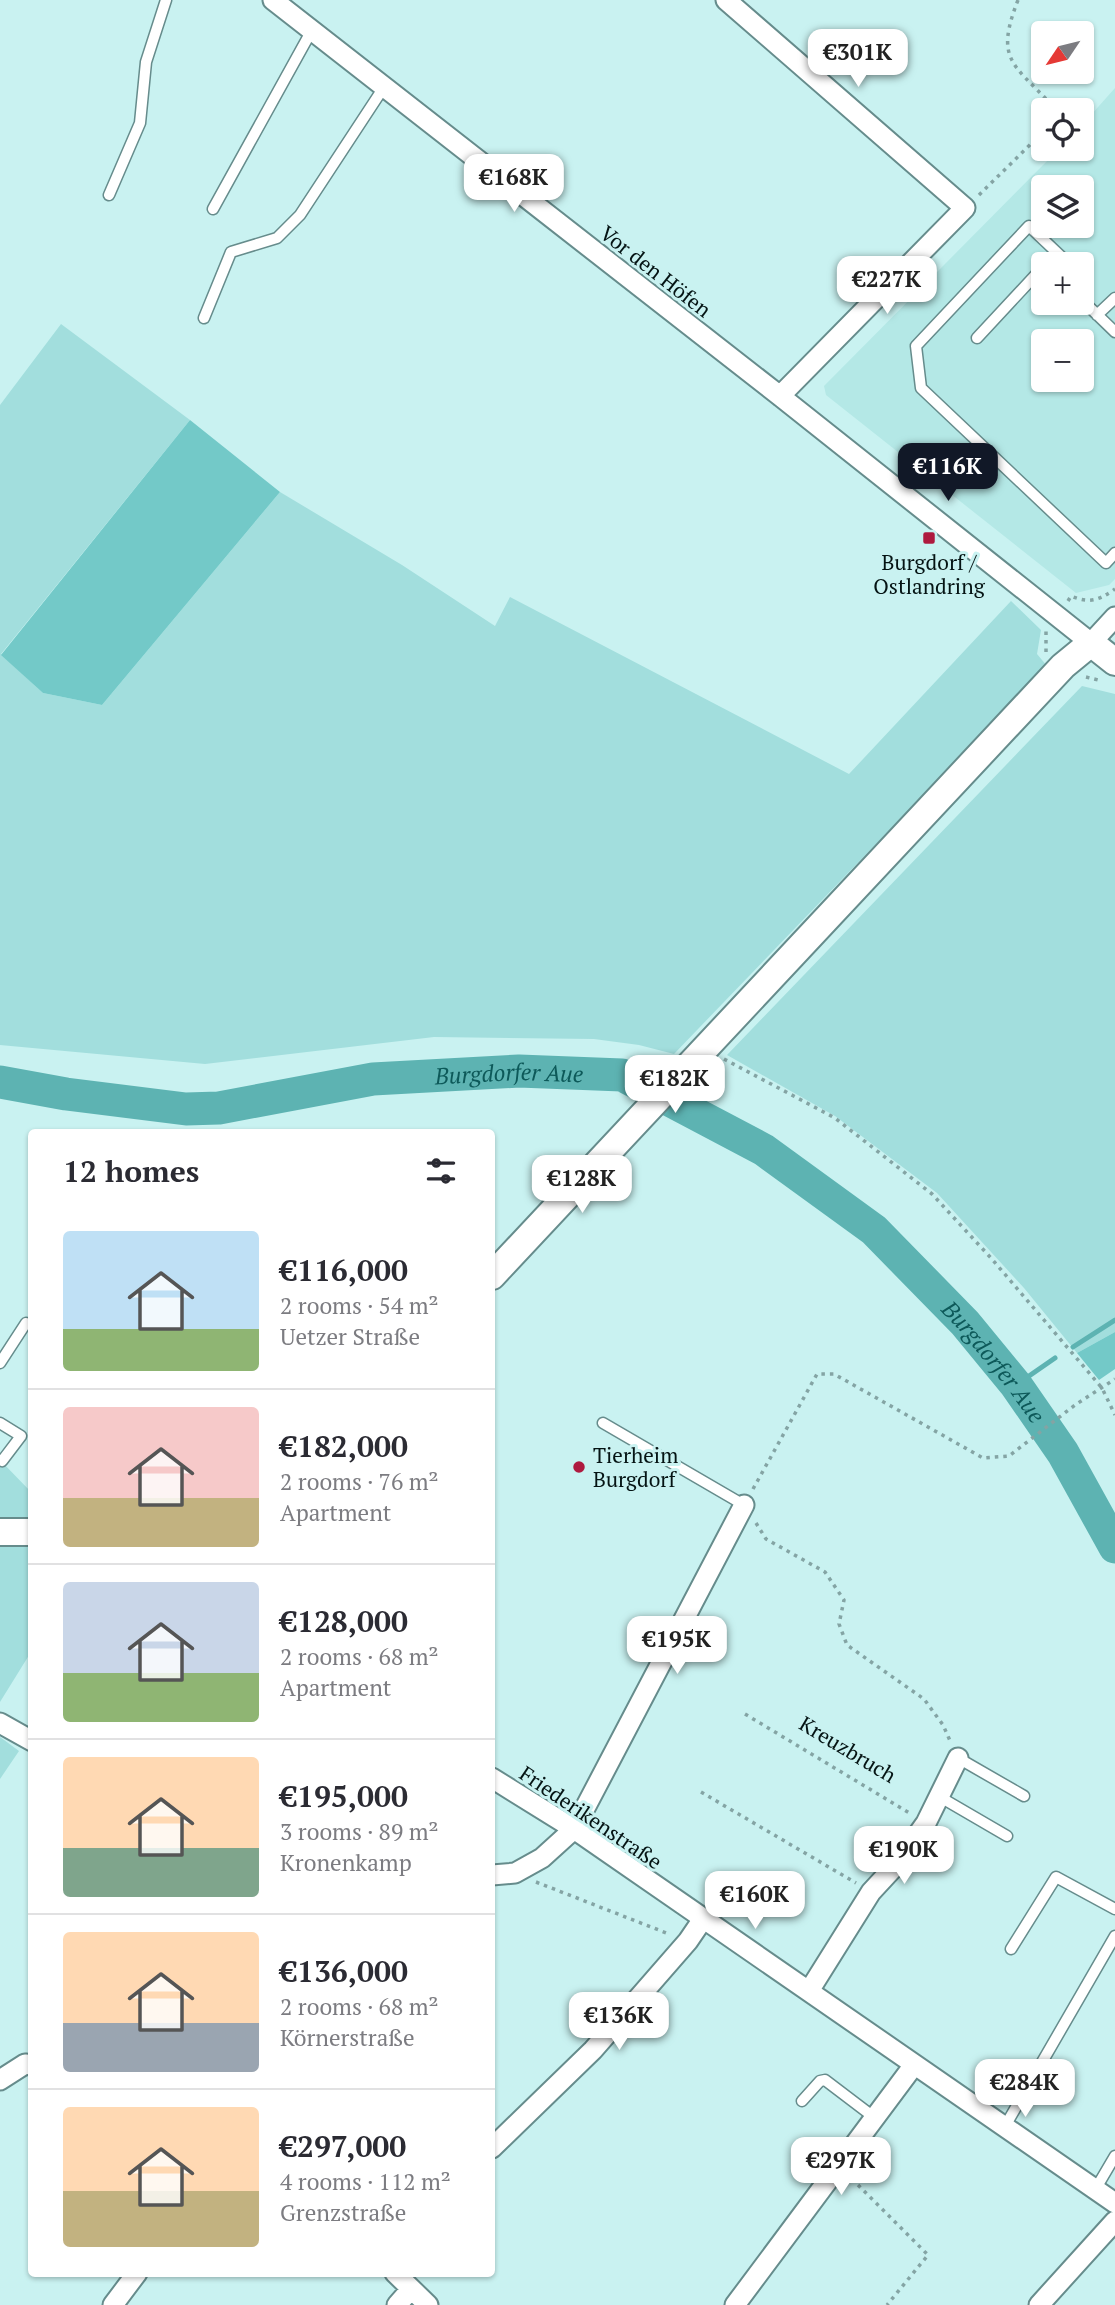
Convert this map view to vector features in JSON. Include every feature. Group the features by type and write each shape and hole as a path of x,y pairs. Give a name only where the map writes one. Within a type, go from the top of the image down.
{"street":[{"name":"Vor den Höfen","path":"273,0 1091,643"},
{"path":"726,0 965,208 780,396"},
{"path":"495,1273 1063,666 1091,643 1115,617"},
{"path":"1091,643 1115,662"},
{"path":"495,1875 515,1873 542,1858 574,1829 744,1505"},
{"path":"0,1532 28,1532"},
{"path":"0,1723 28,1739"},
{"path":"809,1991 871,1892 896,1866 926,1823 958,1758"},
{"name":"Friederikenstraße","path":"495,1780 574,1829 1115,2203"},
{"path":"495,2145 593,2050 688,1941 703,1919"},
{"path":"0,2080 28,2064"},
{"path":"735,2305 914,2065"},
{"path":"1039,2305 1115,2221"},
{"path":"113,2305 134,2277"},
{"path":"399,2277 428,2305"},
{"path":"397,2305 411,2289"}],"lane":[{"path":"109,195 140,123 146,62 166,0"},
{"path":"213,209 312,30"},
{"path":"204,318 231,252 277,238 300,215 384,87"},
{"path":"1056,252 1029,226 916,346 921,388 1106,563 1115,553"},
{"path":"977,338 1031,280"},
{"path":"1097,315 1115,298"},
{"path":"1094,312 1115,332"},
{"path":"0,1363 26,1323"},
{"path":"0,1423 21,1436 2,1461 0,1460"},
{"path":"603,1423 744,1505"},
{"path":"958,1758 1024,1796"},
{"path":"940,1797 1007,1836"},
{"path":"1011,1949 1056,1877 1115,1909"},
{"path":"1004,2128 1115,1936"},
{"path":"802,2101 820,2081 825,2080 874,2118"},
{"path":"1095,2190 1115,2156"}],"path":[{"path":"1018,0 1006,36 1007,53 1016,69 1045,98"},
{"path":"965,208 1031,144"},
{"path":"720,1056 835,1118 932,1194 991,1258 1102,1388 1115,1415"},
{"path":"958,1758 943,1725 924,1699 847,1645 839,1624 844,1600 825,1572 766,1539 744,1505 817,1374 834,1374 984,1458 1009,1456 1014,1453 1075,1405 1115,1378"},
{"name":"Kreuzbruch","path":"745,1714 926,1823"},
{"path":"701,1792 871,1892"},
{"path":"515,1873 688,1941"},
{"path":"839,2166 928,2255 887,2305"}],"shaded area":[{"path":"1115,88 1115,579 1109,585 1076,593 826,395 824,386 1031,177 1031,238 1094,238 1094,175 1033,175 1047,161 1094,161 1094,112"},
{"path":"61,324 190,420 1,654 43,693 102,705 280,492 402,565 495,626 510,597 849,774 1011,601 1041,630 1037,654 1047,666 674,1054 639,1045 594,1039 434,1037 205,1064 0,1045 0,405"},
{"path":"190,420 280,492 102,705 43,693 1,655"},
{"path":"1082,686 1115,694 1115,1332 1077,1353 1024,1288 937,1193 835,1116 727,1055"},
{"path":"1115,1332 1115,1369 1099,1380 1077,1353"},
{"path":"0,1460 28,1489 28,1657 0,1702"},
{"path":"0,1737 19,1751 0,1779"}],"waterway":[{"name":"Burgdorfer Aue","path":"0,1082 66,1094 186,1109 219,1108 373,1079 519,1071 622,1075 764,1150 874,1230 965,1323 1016,1385 1063,1453 1115,1547"},
{"path":"1073,1347 1115,1320"},
{"path":"1016,1385 1055,1358"}],"place":[{"name":"Burgdorf / Ostlandring","path":"929,538"},
{"name":"Tierheim Burgdorf","path":"579,1467"}]}
